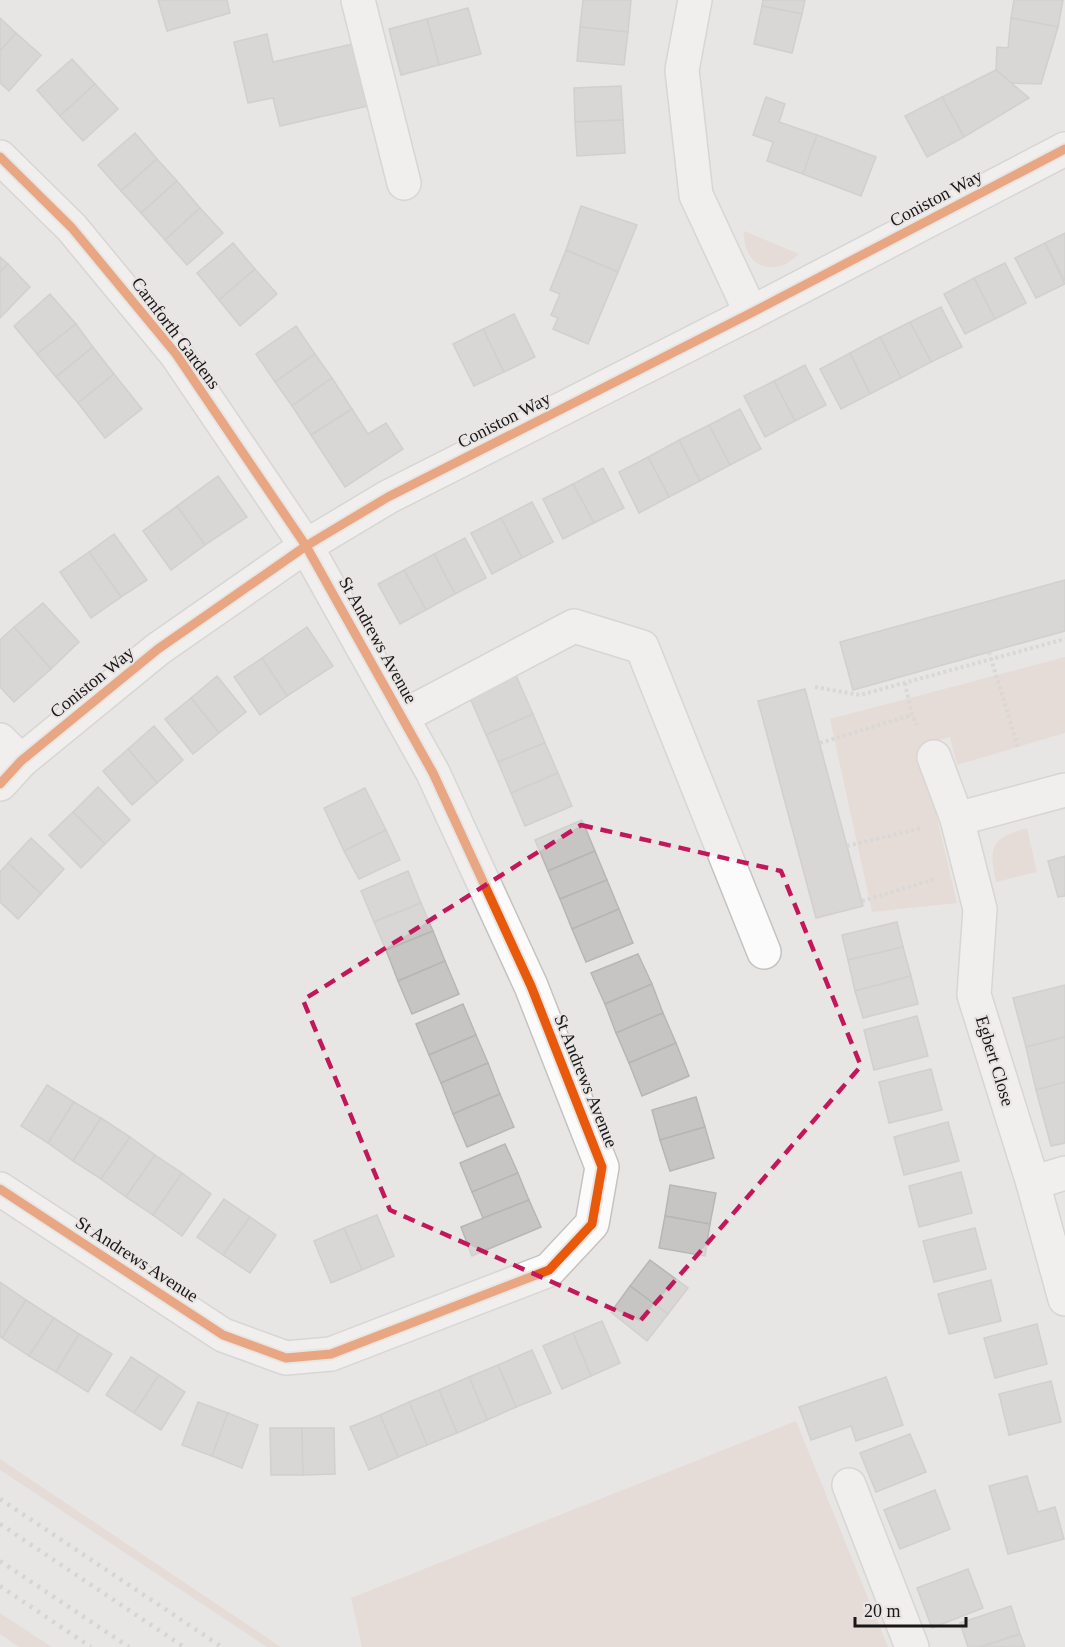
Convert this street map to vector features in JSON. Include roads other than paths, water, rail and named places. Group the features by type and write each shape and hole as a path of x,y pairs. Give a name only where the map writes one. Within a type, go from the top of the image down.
{"street":[{"path":"358,0 404,183"},
{"path":"695,0 681,70 696,195 751,313"},
{"name":"Coniston Way","path":"7,762 158,649 306,546 388,497 751,313 1065,149"},
{"name":"Carnforth Gardens","path":"0,157 72,228 176,354 306,546"},
{"name":"St Andrews Avenue","path":"0,1189 223,1335 286,1358 331,1354 549,1270 592,1224 602,1167 526,976 433,772 306,546"},
{"path":"402,717 574,626 642,647 764,952"},
{"name":"Egbert Close","path":"934,756 957,819 980,909 974,994 1033,1183 1065,1299"},
{"path":"957,819 1065,790"},
{"path":"1033,1183 1065,1173"},
{"path":"849,1485 912,1647"}],"railway":[{"path":"0,1499 222,1647"},
{"path":"0,1524 184,1647"},
{"path":"0,1561 129,1647"},
{"path":"0,1586 91,1647"}]}
